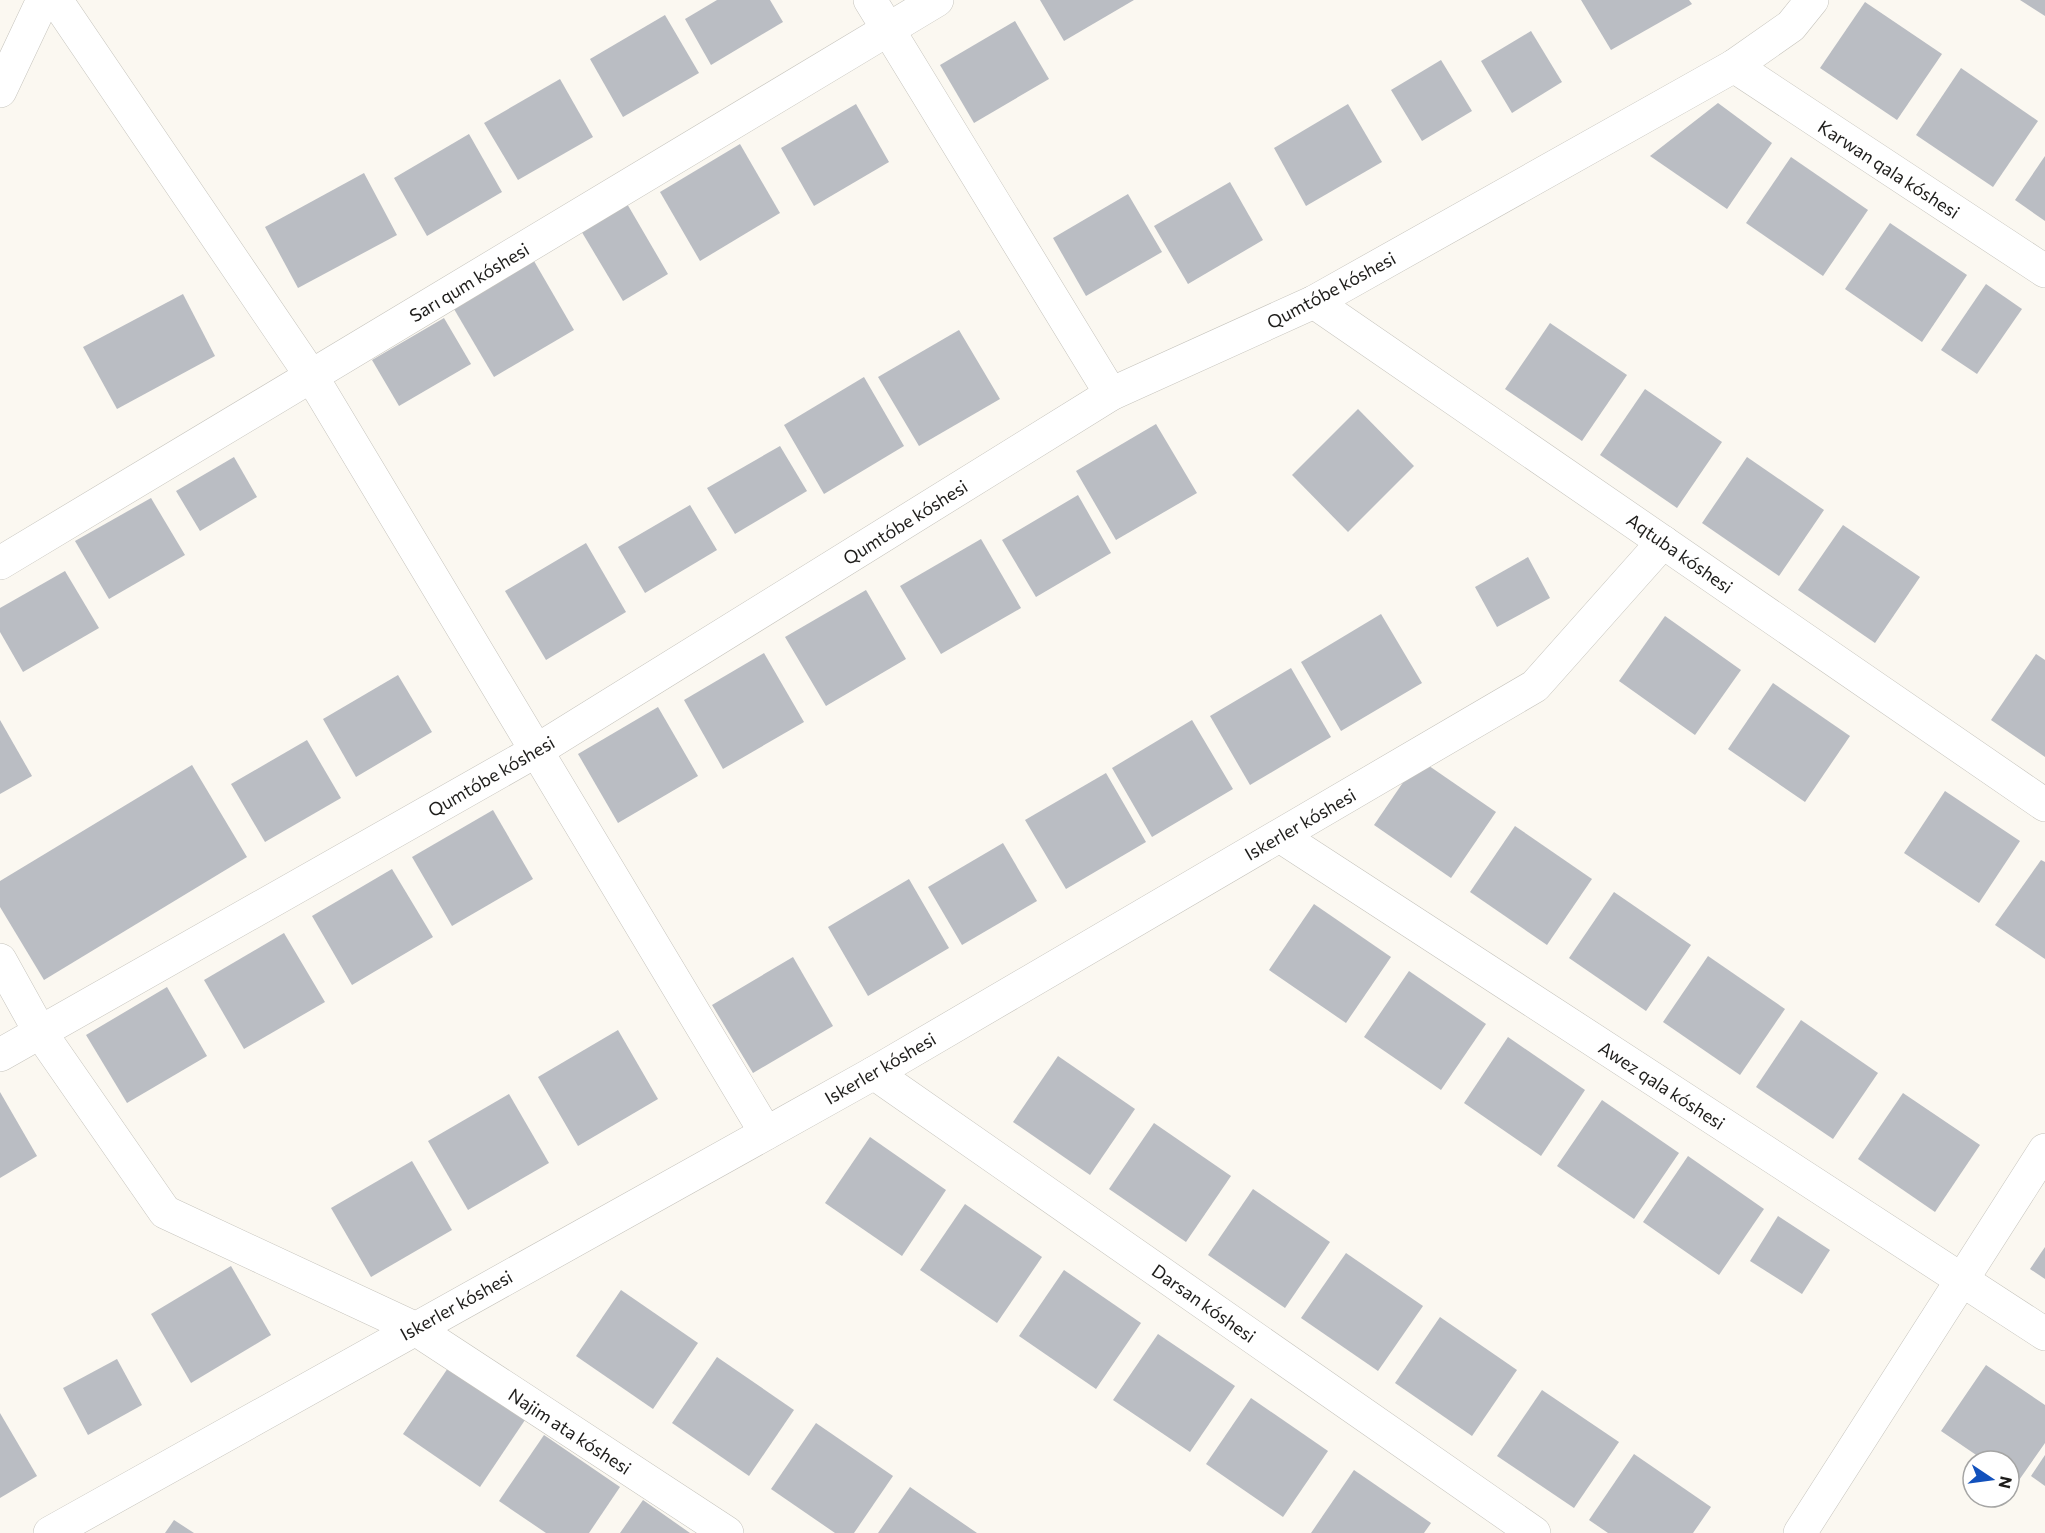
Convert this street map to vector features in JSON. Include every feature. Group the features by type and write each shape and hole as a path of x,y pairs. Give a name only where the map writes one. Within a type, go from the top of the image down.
{"street":[{"path":"0,91 43,0"},
{"path":"56,0 312,377 766,1133"},
{"path":"870,0 1111,394"},
{"name":"Sarı qum kóshesi","path":"0,563 937,0"},
{"name":"Qumtóbe kóshesi","path":"0,1055 536,751 1111,394 1314,302 1734,66 1791,26 1812,0"},
{"name":"Karwan qala kóshesi","path":"1734,66 2045,271"},
{"name":"Aqtuba kóshesi","path":"1314,302 2045,805"},
{"name":"Iskerler kóshesi","path":"51,1533 414,1328 874,1073 1535,686 1663,542"},
{"name":"Awez qala kóshesi","path":"1280,836 2045,1334"},
{"name":"Najim ata kóshesi","path":"0,960 40,1032 165,1212 414,1328 727,1533"},
{"name":"Darsan kóshesi","path":"874,1073 1534,1533"},
{"path":"1800,1533 2045,1150"}],"building":[{"path":"717,0 770,0 783,22 711,65 685,19"},
{"path":"1040,0 1134,0 1064,41"},
{"path":"1581,0 1689,0 1692,4 1611,50"},
{"path":"2020,0 2045,0 2045,16"},
{"path":"1865,2 1942,54 1897,120 1820,68"},
{"path":"665,15 699,73 623,117 590,59"},
{"path":"1015,21 1049,79 974,123 940,65"},
{"path":"1531,31 1562,82 1512,113 1481,61"},
{"path":"1441,60 1472,111 1422,141 1391,90"},
{"path":"1961,68 2038,121 1993,187 1916,135"},
{"path":"560,79 593,137 518,180 484,123"},
{"path":"1718,103 1772,143 1727,209 1650,156"},
{"path":"856,104 889,162 814,206 781,148"},
{"path":"1348,104 1382,162 1306,206 1274,148"},
{"path":"469,134 502,192 427,236 394,178"},
{"path":"740,144 780,213 700,261 660,192"},
{"path":"2045,156 2045,221 2015,200"},
{"path":"1791,157 1868,210 1823,276 1746,223"},
{"path":"364,173 397,235 298,288 265,227"},
{"path":"1230,182 1263,240 1188,284 1154,226"},
{"path":"1128,194 1162,252 1086,296 1053,238"},
{"path":"626,202 668,274 623,301 580,229"},
{"path":"1890,223 1967,275 1922,342 1845,289"},
{"path":"534,261 574,330 494,377 454,309"},
{"path":"1986,284 2022,309 1977,374 1941,350"},
{"path":"183,294 215,356 117,409 83,347"},
{"path":"444,318 471,364 399,406 372,360"},
{"path":"1550,323 1627,375 1582,441 1505,389"},
{"path":"959,330 1000,399 919,446 878,377"},
{"path":"864,377 904,446 824,494 784,425"},
{"path":"1645,389 1722,442 1677,508 1600,455"},
{"path":"1358,409 1414,466 1348,532 1292,475"},
{"path":"1156,424 1197,493 1116,540 1076,471"},
{"path":"780,446 807,491 735,534 707,488"},
{"path":"234,457 257,497 200,531 176,491"},
{"path":"1747,457 1824,510 1779,576 1702,523"},
{"path":"1078,495 1111,553 1036,597 1002,540"},
{"path":"151,498 185,555 109,599 75,541"},
{"path":"690,505 717,550 645,593 618,547"},
{"path":"1843,525 1920,577 1875,643 1798,590"},
{"path":"981,539 1021,608 941,654 900,586"},
{"path":"586,543 626,612 546,660 505,591"},
{"path":"1528,557 1550,598 1497,627 1475,587"},
{"path":"65,571 99,628 23,672 0,632 0,608"},
{"path":"866,590 906,659 826,706 785,637"},
{"path":"1381,614 1422,683 1341,731 1301,662"},
{"path":"1665,616 1741,670 1695,735 1619,681"},
{"path":"764,653 804,722 723,769 684,700"},
{"path":"2036,654 2045,660 2045,757 1991,720"},
{"path":"1291,668 1331,737 1250,785 1210,716"},
{"path":"398,675 432,732 356,777 323,719"},
{"path":"1773,683 1850,736 1805,802 1728,749"},
{"path":"658,707 698,776 618,823 578,754"},
{"path":"0,720 32,776 0,794"},
{"path":"1192,720 1233,789 1152,837 1112,768"},
{"path":"307,740 341,798 265,842 231,784"},
{"path":"1419,759 1496,812 1451,878 1374,825"},
{"path":"192,765 247,857 44,980 0,907 0,881"},
{"path":"1106,773 1146,842 1066,889 1025,820"},
{"path":"1945,791 2020,841 1979,903 1904,853"},
{"path":"493,810 533,879 452,926 412,857"},
{"path":"1515,826 1592,879 1547,945 1470,892"},
{"path":"1003,843 1037,901 962,945 928,887"},
{"path":"2041,860 2045,862 2045,959 1995,925"},
{"path":"392,869 433,937 352,985 312,916"},
{"path":"909,879 949,948 868,996 828,927"},
{"path":"1614,892 1691,945 1646,1011 1569,958"},
{"path":"1314,904 1391,957 1346,1023 1269,970"},
{"path":"284,933 325,1002 244,1049 204,980"},
{"path":"1708,956 1785,1009 1740,1075 1663,1022"},
{"path":"793,957 833,1026 753,1073 712,1005"},
{"path":"1409,971 1486,1024 1441,1090 1364,1037"},
{"path":"167,987 207,1056 127,1103 86,1035"},
{"path":"1801,1020 1878,1073 1833,1139 1756,1087"},
{"path":"618,1030 658,1099 578,1146 538,1077"},
{"path":"1508,1037 1585,1090 1541,1156 1464,1103"},
{"path":"1058,1056 1135,1109 1090,1175 1013,1122"},
{"path":"0,1092 37,1156 0,1178"},
{"path":"1903,1093 1980,1145 1935,1212 1858,1159"},
{"path":"509,1094 549,1163 468,1210 428,1141"},
{"path":"1602,1100 1679,1153 1634,1219 1557,1166"},
{"path":"1154,1123 1231,1176 1186,1242 1109,1189"},
{"path":"870,1137 946,1190 902,1256 825,1203"},
{"path":"1688,1156 1764,1209 1719,1275 1643,1222"},
{"path":"412,1161 452,1230 371,1277 331,1208"},
{"path":"1253,1189 1330,1242 1285,1308 1208,1255"},
{"path":"965,1204 1042,1257 997,1323 920,1270"},
{"path":"1778,1216 1830,1250 1802,1294 1750,1261"},
{"path":"2045,1247 2045,1279 2030,1269"},
{"path":"1346,1253 1423,1306 1378,1371 1301,1318"},
{"path":"231,1266 271,1335 191,1383 151,1314"},
{"path":"1064,1270 1141,1323 1096,1389 1019,1336"},
{"path":"621,1290 698,1343 653,1409 576,1356"},
{"path":"1440,1317 1517,1370 1472,1436 1395,1383"},
{"path":"1158,1334 1235,1386 1190,1452 1113,1400"},
{"path":"717,1357 794,1410 749,1476 672,1423"},
{"path":"117,1359 142,1405 88,1435 63,1388"},
{"path":"1986,1365 2045,1405 2045,1443 2021,1477 2021,1449 1967,1449 1941,1431"},
{"path":"448,1368 525,1420 480,1487 403,1434"},
{"path":"1542,1390 1619,1442 1574,1508 1497,1456"},
{"path":"1251,1398 1328,1451 1283,1517 1206,1464"},
{"path":"0,1413 37,1476 0,1498"},
{"path":"816,1423 893,1476 854,1533 835,1533 771,1489"},
{"path":"544,1435 620,1487 589,1533 546,1533 499,1501"},
{"path":"1634,1454 1711,1507 1693,1533 1608,1533 1589,1520"},
{"path":"2045,1455 2045,1486 2031,1476"},
{"path":"1354,1470 1431,1523 1424,1533 1311,1533"},
{"path":"910,1487 977,1533 878,1533"},
{"path":"643,1500 690,1533 620,1533"},
{"path":"174,1520 194,1533 165,1533"}]}
